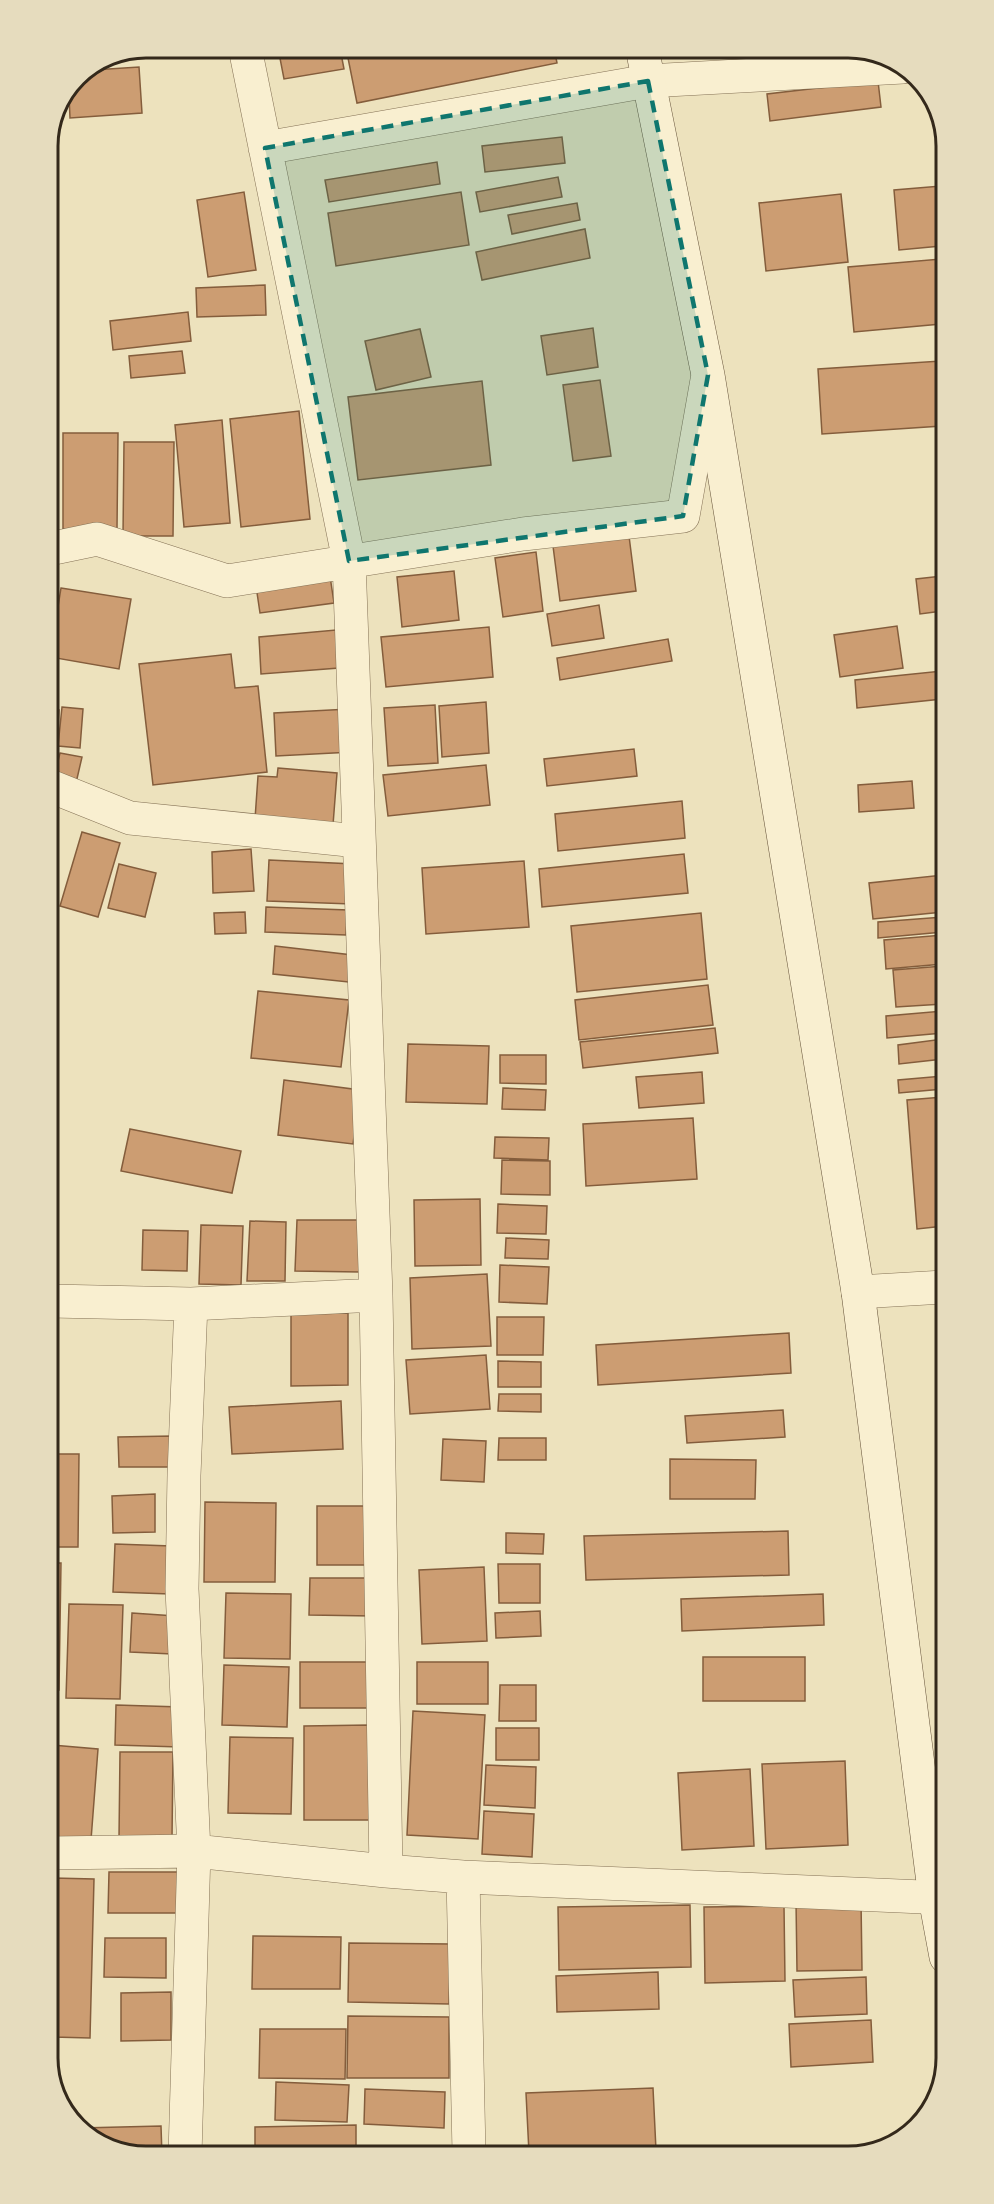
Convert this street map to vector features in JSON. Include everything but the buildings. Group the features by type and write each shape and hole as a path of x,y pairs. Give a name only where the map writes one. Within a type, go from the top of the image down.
{"street":[{"path":"247,58 349,561 376,1295 386,1871"},
{"path":"644,59 708,375 858,1292 936,1868"},
{"path":"265,148 648,81 887,68"},
{"path":"59,547 97,539 227,581 524,534 683,516 708,375"},
{"path":"59,789 130,818 358,841"},
{"path":"858,1292 936,1287"},
{"path":"58,1301 191,1304 376,1295"},
{"path":"185,2145 194,1851 182,1589 191,1304"},
{"path":"58,1853 194,1851 463,1877 936,1898"},
{"path":"463,1877 469,2145"}],"highlighted area":[{"path":"648,81 708,375 683,516 349,561 265,148"}]}
